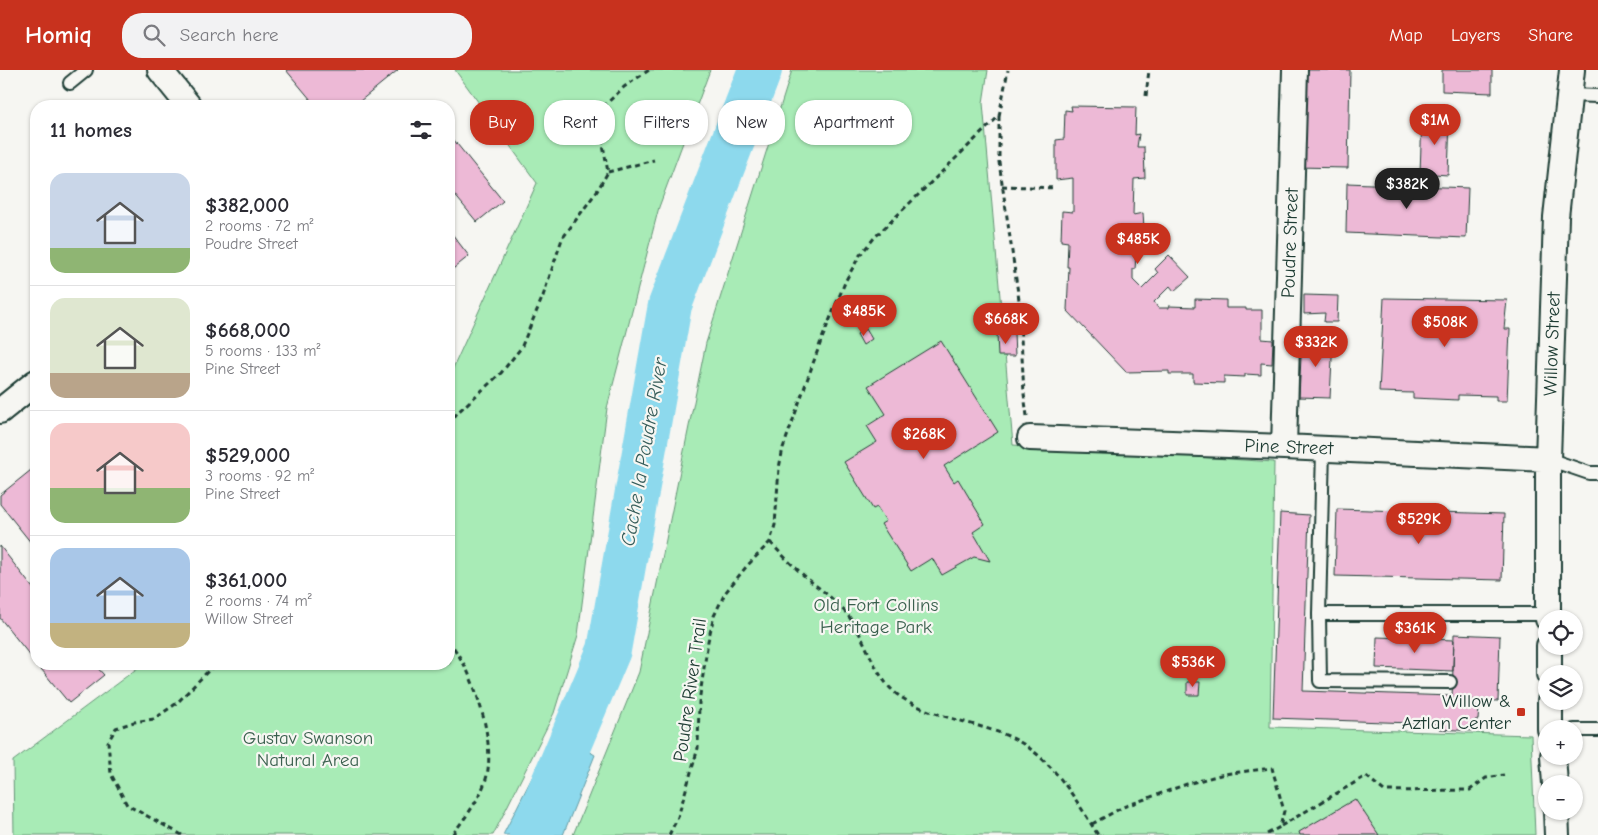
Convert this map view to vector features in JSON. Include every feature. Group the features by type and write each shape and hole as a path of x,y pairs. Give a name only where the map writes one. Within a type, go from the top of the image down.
{"street":[{"path":"160,70 183,100"},
{"name":"Poudre Street","path":"1284,447 1295,70"},
{"name":"Willow Street","path":"1548,610 1548,459 1556,217 1572,70"},
{"path":"0,411 30,387"},
{"name":"Pine Street","path":"1030,438 1548,459"},
{"path":"1557,820 1558,835"}],"lane":[{"path":"70,83 86,70"},
{"path":"1569,95 1598,96"},
{"path":"1323,449 1319,614 1320,681 1450,682"},
{"path":"1548,459 1589,473 1598,473"},
{"path":"1319,614 1538,616"},
{"path":"1583,730 1598,730"}],"path":[{"path":"455,416 501,373 521,348 543,296 562,239 597,192 608,172 600,128 606,104 624,87 649,70"},
{"path":"1008,70 999,116 999,162 1019,300 1024,394 1030,438"},
{"path":"1146,96 1148,70"},
{"path":"999,116 875,237 860,256 846,280 821,341 783,448 775,525 770,542 787,561 835,601 852,621 887,684 903,699 945,717 1006,735 1025,744 1060,777 1098,835"},
{"path":"608,172 654,160"},
{"path":"1002,186 1056,188"},
{"name":"Poudre River Trail","path":"669,835 678,817 698,748 699,702 708,641 714,616 725,593 770,542"},
{"path":"452,835 474,805 486,778 489,748 482,713 467,670 455,650"},
{"path":"182,835 127,805 111,774 108,742 116,728 134,722 154,719 177,703 209,670"},
{"path":"1092,824 1124,807 1186,784 1224,774 1272,768 1284,811 1280,827"},
{"path":"1265,835 1366,776 1384,791 1470,790 1486,778 1504,774"}],"green space":[{"name":"Gustav Swanson Natural Area","path":"455,70 710,70 699,100 625,100 625,145 682,145 659,207 607,408 578,635 554,713 493,835 14,835 13,761 135,670 455,670 455,364 537,183 509,145 534,145 534,100 477,100"},
{"name":"Old Fort Collins Heritage Park","path":"792,70 988,70 983,103 1013,445 1274,462 1270,727 1531,735 1535,835 573,835 639,672 706,343 768,145 785,145 785,100 783,100"}],"water":[{"path":"555,732 595,755 563,835 503,835"}],"building":[{"path":"286,70 398,70 361,100 311,100"},
{"path":"1297,70 1350,70 1348,168 1296,167"},
{"path":"1442,70 1492,70 1492,93 1442,91"},
{"path":"1071,106 1136,107 1135,135 1139,134 1137,147 1144,147 1145,178 1134,179 1133,215 1143,213 1145,244 1137,244 1133,280 1142,289 1158,273 1155,269 1169,255 1190,277 1174,291 1170,286 1154,302 1158,308 1169,308 1169,306 1195,307 1195,299 1226,300 1226,308 1262,310 1262,339 1273,340 1272,364 1261,363 1261,375 1245,374 1245,377 1224,376 1224,383 1193,382 1193,374 1169,374 1169,371 1126,372 1067,310 1068,242 1061,241 1062,211 1073,212 1073,178 1056,180 1056,140 1064,139 1065,110 1072,111"},
{"path":"1422,118 1450,119 1448,175 1420,173"},
{"path":"455,141 503,201 477,222 455,195"},
{"path":"1347,183 1468,188 1466,238 1346,233"},
{"path":"455,238 469,256 455,267"},
{"path":"1304,295 1338,296 1337,322 1324,322 1325,313 1304,314"},
{"path":"1384,298 1507,300 1504,329 1510,329 1507,401 1496,401 1496,396 1458,395 1458,400 1413,398 1413,393 1379,392"},
{"path":"866,329 872,339 863,345 857,334"},
{"path":"1014,333 1015,356 998,356 997,334"},
{"path":"1302,338 1333,339 1330,398 1299,397"},
{"path":"941,341 998,432 944,466 954,482 958,479 985,524 973,532 990,561 974,557 942,575 932,558 911,571 881,524 886,521 877,507 873,509 844,462 877,442 867,426 886,414 868,386"},
{"path":"30,471 30,542 0,504 0,495"},
{"path":"1337,509 1504,514 1502,580 1335,576"},
{"path":"1280,513 1309,515 1303,691 1452,696 1452,699 1476,701 1475,708 1479,708 1478,720 1475,720 1475,731 1439,729 1439,724 1273,718"},
{"path":"0,546 30,584 30,656 0,618"},
{"path":"1454,634 1500,636 1498,701 1452,699"},
{"path":"1377,637 1454,640 1453,671 1376,668"},
{"path":"42,670 99,670 104,675 69,703"},
{"path":"1187,682 1200,682 1199,695 1187,695"},
{"path":"1355,799 1379,835 1300,835 1299,832"}],"waterway":[{"name":"Cache la Poudre River","path":"531,835 609,650 670,305 760,70"}],"place":[{"name":"Willow & Aztlan Center","path":"1521,712"}]}
